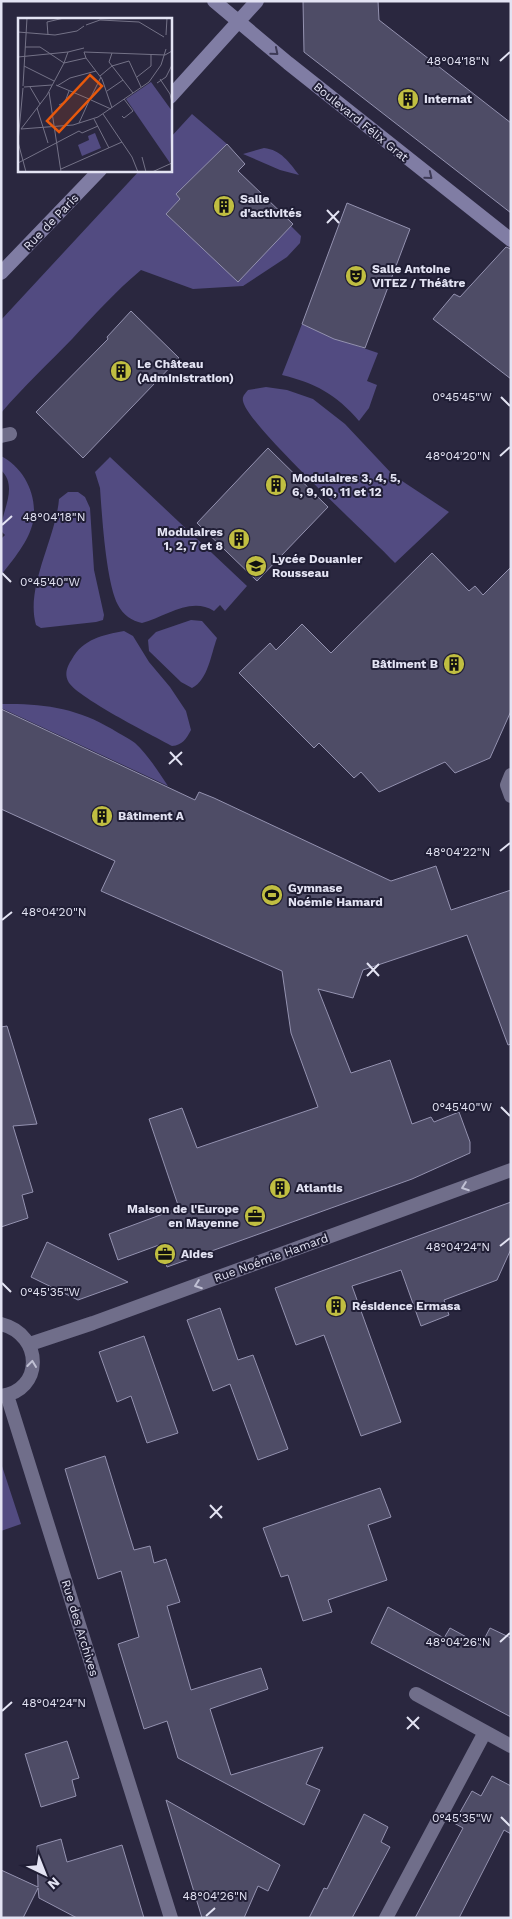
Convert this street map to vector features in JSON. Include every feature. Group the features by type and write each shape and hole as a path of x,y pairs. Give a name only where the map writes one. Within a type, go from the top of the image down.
{"main road":[{"name":"Boulevard Félix Grat","path":"214,1 511,240"},
{"path":"171,96 257,1"},
{"name":"Rue de Paris","path":"1,273 99,171"}],"street":[{"path":"511,775 507,785 511,796"},
{"name":"Rue Noémie Hamard","path":"30,1344 112,1317 511,1170"},
{"path":"1,1324 23,1334 30,1344 33,1354 30,1375 25,1384 4,1396"},
{"name":"Rue des Archives","path":"4,1396 170,1918"},
{"path":"416,1694 511,1746"},
{"path":"386,1918 485,1732"}],"shaded area":[{"path":"192,114 227,144 177,194 180,199 166,214 238,281 291,226 301,236 300,243 287,257 243,286 193,289 141,270 106,303 1,413 1,320 139,171 171,171 171,137"},
{"path":"264,148 280,154 299,175 280,170 243,154"},
{"path":"302,324 331,337 378,353 367,381 377,385 369,408 359,421 342,404 324,391 305,382 282,375"},
{"path":"266,387 287,390 313,399 345,424 393,475 449,512 395,563 287,456 250,414 243,401 244,395 248,390"},
{"path":"1,456 23,475 31,492 34,512 28,536 1,575 1,539 5,535 1,531 8,499 9,484 1,470"},
{"path":"110,457 247,586 225,611 220,605 214,611 205,607 187,607 142,623 135,621 122,612 110,581 100,488 95,472"},
{"path":"68,492 78,492 85,497 90,508 94,570 104,615 103,620 96,622 41,628 36,625 34,610 38,579 53,530 59,499"},
{"path":"191,620 202,621 217,638 202,679 192,688 181,682 149,651 148,640 156,632"},
{"path":"124,631 133,636 149,662 170,687 186,711 191,730 182,743 172,746 99,706 73,688 68,681 66,672 68,666 82,647 101,636"},
{"path":"1,704 59,708 99,722 135,743 149,758 168,786 1,708"},
{"path":"1,1463 21,1524 1,1531"}],"building":[{"name":"Internat","path":"303,1 378,1 379,20 511,123 511,213 304,52"},
{"name":"Salle d'activités","path":"227,144 245,164 238,171 293,224 238,282 166,214 180,199 176,194"},
{"name":"Salle Antoine VITEZ / Théâtre","path":"347,203 410,229 365,348 334,339 302,324"},
{"path":"506,247 511,249 511,379 433,319 454,294 460,297"},
{"name":"Le Château (Administration)","path":"131,311 179,358 83,458 36,412 108,339 107,337"},
{"path":"268,448 328,507 257,581 197,523"},
{"name":"Bâtiment B","path":"432,553 469,591 475,586 483,595 511,567 511,711 490,758 455,773 445,762 379,792 361,772 354,778 319,743 314,748 239,673 270,643 276,650 302,624 331,653"},
{"path":"1,709 195,800 199,792 214,798 391,881 436,866 451,910 511,890 511,1044 508,1045 467,935 363,970 353,998 318,989 351,1073 390,1060 412,1124 431,1117 434,1122 459,1112 470,1142 470,1153 412,1179 167,1267 159,1245 118,1260 109,1234 179,1208 149,1119 182,1108 197,1148 318,1107 291,1033 282,971 101,891 115,861 1,809"},
{"path":"7,1026 37,1124 13,1126 33,1192 22,1195 28,1218 1,1227 1,1027"},
{"path":"511,1202 511,1249 497,1280 444,1300 449,1315 421,1326 401,1270 352,1286 401,1422 361,1436 324,1335 296,1345 275,1288"},
{"path":"47,1242 128,1282 78,1300 31,1277"},
{"path":"220,1308 238,1360 253,1355 288,1449 258,1460 230,1384 213,1391 187,1320"},
{"path":"144,1336 178,1433 147,1443 131,1396 117,1402 99,1352"},
{"path":"105,1456 134,1550 150,1546 154,1563 166,1559 180,1602 167,1606 191,1690 261,1668 268,1689 210,1709 231,1775 323,1747 306,1784 320,1790 304,1825 178,1758 167,1721 144,1729 118,1644 139,1637 121,1571 98,1579 65,1469"},
{"path":"380,1488 391,1517 368,1525 387,1580 328,1600 332,1612 303,1621 288,1575 281,1577 263,1528"},
{"path":"388,1607 444,1638 450,1628 481,1645 490,1628 511,1638 511,1717 371,1643"},
{"path":"67,1741 79,1778 72,1780 76,1796 41,1807 25,1754"},
{"path":"492,1776 511,1786 511,1834 504,1830 459,1918 415,1918 463,1828 454,1823 472,1791 481,1796"},
{"path":"166,1800 280,1865 268,1891 258,1886 244,1918 202,1918"},
{"path":"364,1814 388,1827 381,1842 390,1847 352,1918 309,1918 324,1888 327,1889"},
{"path":"61,1839 67,1862 122,1845 144,1918 77,1918 39,1898 38,1888 23,1918 1,1918 1,1870 38,1887 37,1846"}],"place":[{"name":"Internat","path":"408,99"},
{"name":"Salle d'activités","path":"224,206"},
{"name":"Salle Antoine VITEZ / Théâtre","path":"356,276"},
{"name":"Le Château (Administration)","path":"121,371"},
{"name":"Modulaires 3, 4, 5, 6, 9, 10, 11 et 12","path":"276,485"},
{"name":"Modulaires 1, 2, 7 et 8","path":"239,539"},
{"name":"Lycée Douanier Rousseau","path":"256,566"},
{"name":"Bâtiment B","path":"454,664"},
{"name":"Bâtiment A","path":"102,816"},
{"name":"Gymnase Noémie Hamard","path":"272,895"},
{"name":"Atlantis","path":"280,1188"},
{"name":"Maison de l'Europe en Mayenne","path":"255,1216"},
{"name":"Aides","path":"165,1254"},
{"name":"Résidence Ermasa","path":"336,1306"}]}
